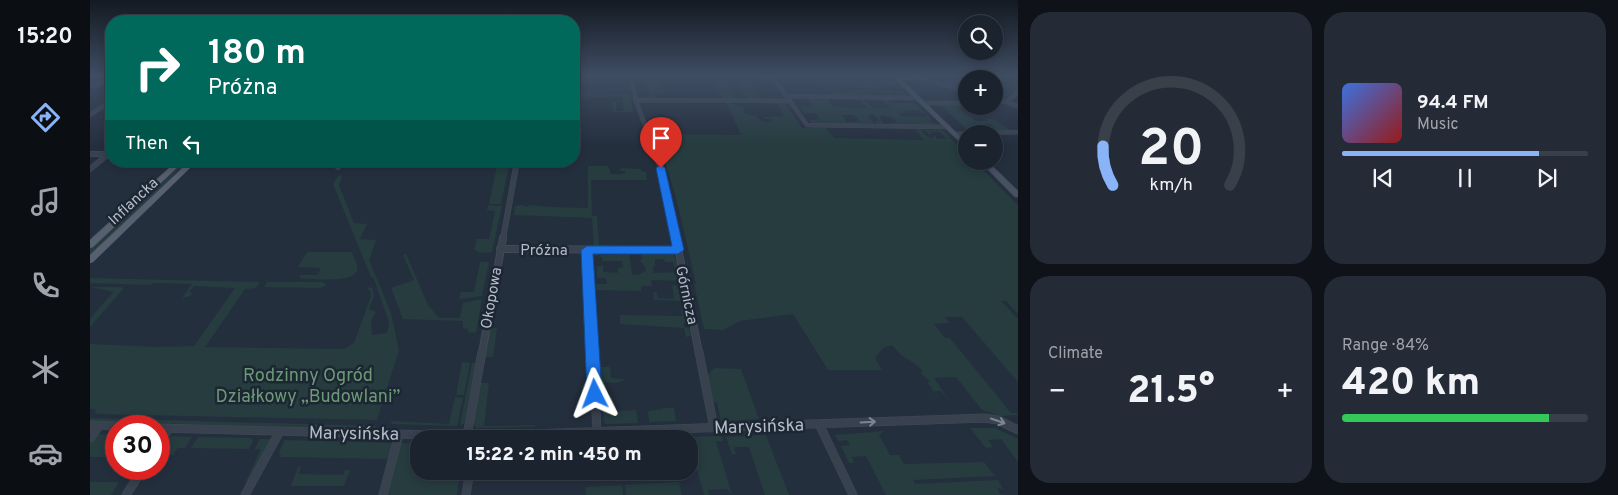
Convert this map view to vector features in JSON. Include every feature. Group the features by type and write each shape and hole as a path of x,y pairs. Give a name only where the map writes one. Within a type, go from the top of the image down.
{"main road":[{"name":"Inflancka","path":"90,245 94,237 174,167"},
{"name":"Inflancka","path":"90,260 188,167"}],"street":[{"path":"918,99 958,137"},
{"path":"1003,101 1009,99"},
{"path":"635,100 790,101 807,125 948,127"},
{"name":"Górnicza","path":"635,100 662,171 714,428"},
{"path":"1003,101 1018,106"},
{"path":"922,103 958,103"},
{"path":"90,109 103,106"},
{"path":"90,115 103,106"},
{"path":"955,134 1018,132"},
{"path":"90,154 105,153"},
{"path":"90,169 105,157"},
{"name":"Okopowa","path":"473,430 500,250 516,167"},
{"path":"992,170 1018,195"},
{"name":"Próżna","path":"500,250 678,250"},
{"path":"587,250 597,430"},
{"name":"Marysińska","path":"656,430 985,418 998,420 1018,430"},
{"name":"Marysińska","path":"819,424 853,495"},
{"path":"90,438 94,426"},
{"name":"Marysińska","path":"170,428 410,434"},
{"path":"246,495 259,466 267,459 280,431"},
{"path":"383,495 399,434"},
{"path":"126,495 136,480"},
{"path":"466,495 468,480"}],"green space":[{"path":"622,99 631,99 633,112 613,112 612,102 616,102 616,111 624,111"},
{"path":"762,99 762,100 742,100"},
{"path":"807,99 827,99 834,107 867,108 859,99 862,99 873,108 890,108 882,99 888,99 890,103 914,103 911,100 905,99 911,99 922,110 898,113 901,116 927,117 924,113 917,112 923,111 932,120 927,121 936,124 914,124 904,120 912,124 886,124 897,122 889,117 879,116 884,124 877,124 875,121 880,121 872,113 867,115 874,123 849,123 847,122 859,121 854,115 842,115 847,123 812,123 809,120 820,119 815,113 804,113 798,103 802,107 813,107"},
{"path":"726,102 743,107 744,112 742,113 756,116 763,122 772,122 764,117 784,116 777,104 763,103 785,103 802,128 826,128 834,138 924,140 915,130 919,129 912,128 920,128 925,135 931,138 935,136 938,139 947,139 940,132 930,131 933,134 929,134 924,130 942,130 958,146 958,170 983,170 1018,205 1018,314 1006,301 1001,301 1018,319 1018,382 962,317 945,317 949,323 934,324 945,338 950,338 1011,413 1017,413 1018,415 1001,416 982,410 956,377 934,378 951,403 941,391 934,391 940,401 927,382 930,381 920,373 923,372 921,369 901,355 892,345 883,348 875,358 882,370 828,370 793,314 740,321 723,330 704,329 694,284 696,284 678,208 668,170 654,134 741,135"},
{"path":"958,104 958,115 968,115 976,121 992,119 1002,125 962,125 940,105"},
{"path":"1003,126 1010,130 1003,130"},
{"path":"588,166 608,166 611,174 625,174 625,171 620,171 621,168 640,169 646,172 647,180 591,180 592,216 597,216 599,245 612,246 594,247 592,218 514,215 515,206 522,205 526,207 529,205 588,208"},
{"path":"179,167 182,167 90,256 90,249"},
{"path":"497,167 509,167 501,204 489,204"},
{"name":"Rodzinny Ogród Działkowy „Budowlani”","path":"339,175 342,176 339,185 354,223 367,224 360,239 376,240 369,260 391,313 399,350 377,420 96,414 95,409 90,409 90,344 156,347 194,346 235,288 194,286 189,292 193,293 190,296 182,298 192,284 90,283 90,278 260,282 256,288 245,289 205,347 344,349 354,343 371,296 370,290 367,289 368,287 372,288 374,296 369,309 376,312 371,321 372,335 387,333 389,322 374,279 371,277 333,184"},
{"path":"488,205 502,206 492,252 480,253 474,249 477,239 489,239 495,211 487,210"},
{"path":"307,252 352,252 357,264 357,271 354,275 340,279 300,278 300,275 317,275 321,268 298,267"},
{"path":"594,252 629,252 632,274 638,275 646,271 640,261 642,259 641,252 673,253 678,267 674,267 673,262 655,259 654,273 679,272 680,281 651,280 652,286 641,286 641,291 597,290 596,284 607,284 606,278 597,278 597,266 603,266 603,272 618,273 618,268 623,267 622,261 602,261 602,257 597,257 602,255 626,255 601,253 595,257"},
{"path":"406,254 428,305 439,318 460,318 463,303 482,299 476,333 468,332 468,329 463,328 463,321 403,319 391,288 414,280 403,255"},
{"path":"480,262 489,262 482,296 459,299 461,292 474,292"},
{"path":"267,282 323,282 327,285 320,288 264,287"},
{"path":"672,285 681,286 684,301 654,300 653,292 656,292 658,298 674,299"},
{"path":"90,287 122,287 123,289 90,327 90,319 114,292"},
{"path":"681,305 685,305 688,323 683,323 684,327 689,328 691,336 686,337 684,328 620,324 620,315 682,316"},
{"path":"490,328 497,328 493,357 484,357"},
{"path":"462,362 470,363 464,395 456,395"},
{"path":"472,363 476,363 464,424 460,425"},
{"path":"610,367 611,378 623,379 624,381 619,381 619,383 598,382 597,369"},
{"path":"714,368 741,369 759,419 721,421 717,402 713,402 707,376"},
{"path":"480,383 489,383 484,426 535,425 535,427 476,428 473,422"},
{"path":"607,396 612,396 614,411 636,410 638,423 606,424 604,422 602,400"},
{"path":"455,397 463,398 457,426 391,424 392,421 449,424"},
{"path":"674,408 676,421 649,422 648,411"},
{"path":"90,418 105,418 105,421 90,421"},
{"path":"170,420 376,426 372,430 170,424"},
{"path":"970,428 995,428 1018,439 1018,462 1001,439 988,440 993,447 986,448"},
{"path":"885,431 879,435 890,455 899,455 904,464 984,462 995,476 913,480 915,484 998,480 1004,490 997,488 1000,494 1008,495 886,495 866,456 852,457 854,463 849,463 841,446 850,445 847,440 838,441 835,435"},
{"path":"96,434 105,434 105,457 90,457 90,443"},
{"path":"766,435 789,495 765,495 749,447 734,447 736,454 732,454 726,437"},
{"path":"170,436 192,437 185,448 178,448 173,455 170,455"},
{"path":"722,436 723,441 716,441 732,495 727,489 708,490 709,495 704,495 698,473 698,437"},
{"path":"198,437 251,438 253,441 249,449 191,448"},
{"path":"260,439 272,439 249,481 246,481 261,449 255,449"},
{"path":"285,440 394,443 390,456 386,459 281,457 279,452"},
{"path":"400,443 410,444 410,480 459,480 457,495 387,495"},
{"path":"298,467 301,467 299,474 343,475 345,470 350,470 344,486 291,486"},
{"path":"90,482 119,482 111,495 90,495"},
{"path":"679,482 682,495 626,495 625,485"},
{"path":"622,485 623,495 586,495 585,487"}],"route":[{"path":"595,394 587,250 678,250 661,168"}]}
